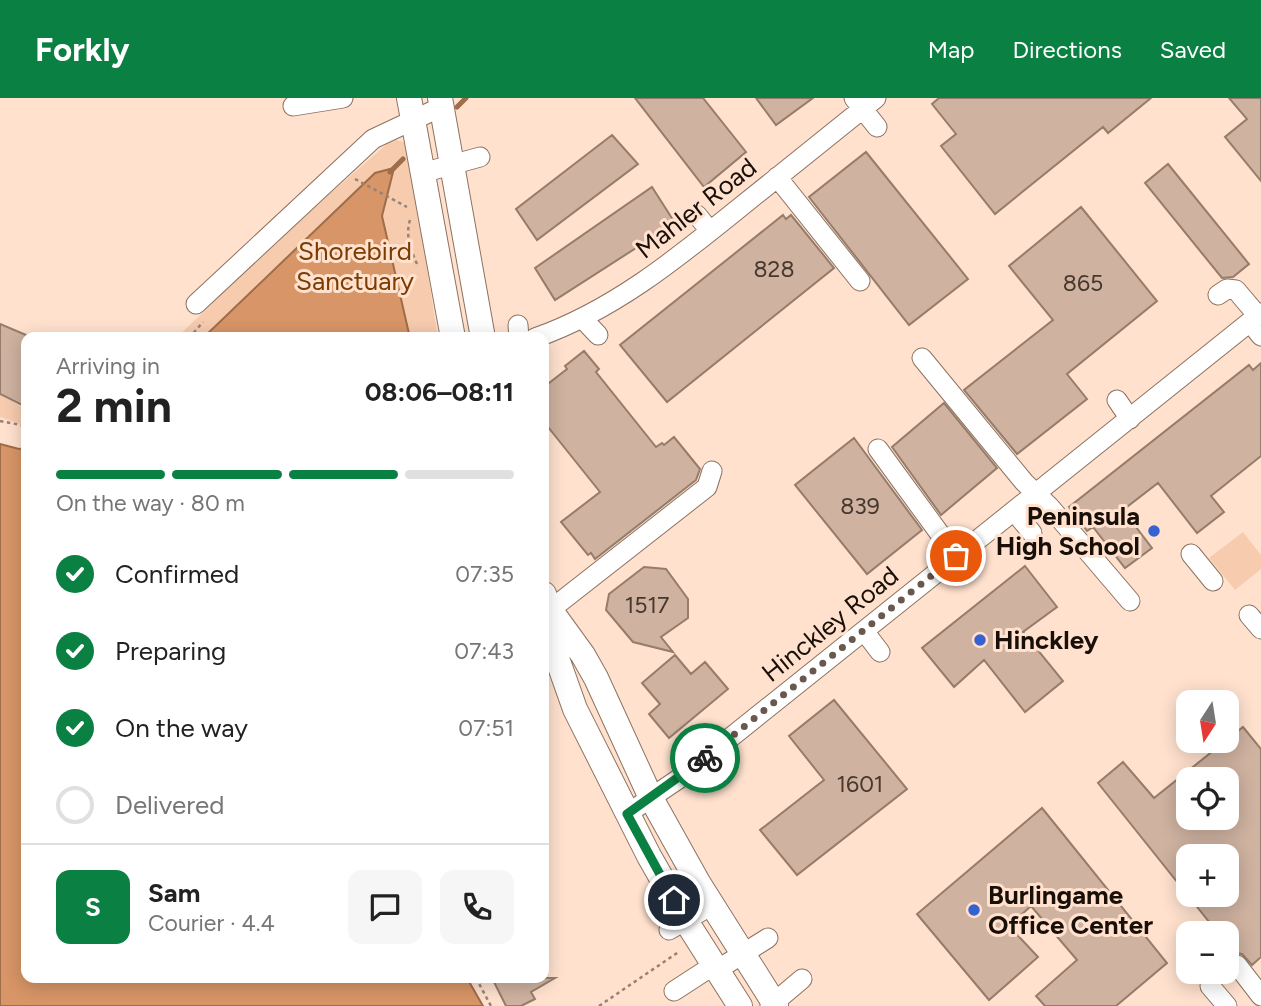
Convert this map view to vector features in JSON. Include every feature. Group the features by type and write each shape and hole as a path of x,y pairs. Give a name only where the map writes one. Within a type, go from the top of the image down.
{"main road":[{"path":"440,103 483,332"},
{"path":"411,109 452,332"},
{"path":"549,609 612,691 652,798 712,905 774,1005"},
{"path":"549,635 553,676 598,773 627,814 649,872 684,930 715,967 740,1006"}],"street":[{"path":"293,106 343,98"},
{"path":"864,102 877,127"},
{"name":"Mahler Road","path":"549,332 602,309 644,282 710,231 837,118 864,102"},
{"path":"196,304 373,139 411,109 440,103"},
{"path":"422,173 480,157"},
{"path":"783,166 860,281"},
{"path":"697,215 710,231"},
{"path":"1218,295 1227,289 1236,290 1258,322"},
{"path":"582,318 598,335"},
{"name":"Hinckley Road","path":"627,814 680,778 787,680 828,660 865,624 1258,322"},
{"path":"922,358 1024,482 1037,493 1130,601"},
{"path":"1117,400 1130,419"},
{"path":"878,449 956,556"},
{"path":"549,603 707,487 712,471"},
{"path":"1014,511 1032,533"},
{"path":"1191,554 1213,581"},
{"path":"865,624 880,652"},
{"path":"684,930 712,905"},
{"path":"674,991 744,954 768,938"},
{"path":"1239,968 1261,996"},
{"path":"774,1005 802,979"},
{"path":"1210,985 1227,1006"}],"path":[{"path":"355,179 393,198"},
{"path":"0,421 21,425"},
{"path":"599,1006 684,930"},
{"path":"479,983 491,1006"}],"green space":[{"name":"Shorebird Sanctuary","path":"396,140 407,143 437,332 182,332 211,305 217,292 387,144"},
{"path":"0,395 21,406 21,424 0,417"},
{"path":"1243,532 1261,555 1261,569 1235,590 1209,558"}],"shaded area":[{"path":"394,168 382,216 409,332 209,332 375,173"},
{"path":"0,444 21,449 21,983 470,983 483,1006 0,1006"}],"building":[{"path":"635,98 703,98 746,152 704,187"},
{"path":"756,98 813,98 776,125"},
{"path":"939,98 1151,98 1108,133 1103,127 995,214 941,146 956,134 932,104"},
{"path":"1229,98 1261,98 1261,181 1225,137 1247,119"},
{"path":"612,135 638,164 537,240 516,209"},
{"path":"866,152 968,279 909,325 809,197"},
{"path":"1168,164 1249,264 1233,277 1222,278 1145,183"},
{"path":"652,187 675,223 555,300 535,268"},
{"path":"1081,207 1157,301 1067,374 1087,399 1017,454 964,390 1053,320 1009,266"},
{"path":"783,215 786,219 791,215 834,268 667,402 620,345"},
{"path":"0,324 21,333 21,404 0,394"},
{"path":"584,351 599,369 596,372 656,447 662,443 664,445 674,437 700,469 696,480 595,559 591,553 588,555 561,522 600,492 549,428 549,383 567,369 565,366"},
{"path":"1261,363 1261,456 1211,496 1224,512 1197,533 1158,483 1123,510 1152,548 1125,568 1093,527 1087,531 1069,507 1249,365 1253,370"},
{"path":"944,403 997,468 941,515 892,447"},
{"path":"854,438 922,530 867,574 795,485"},
{"name":"Hinckley","path":"1025,566 1057,607 1023,632 1063,681 1025,712 984,660 954,687 922,648"},
{"path":"644,567 666,569 688,599 688,618 661,637 673,652 633,642 606,610 609,594"},
{"path":"675,655 691,674 705,662 728,689 669,738 649,714 660,704 642,683"},
{"path":"834,700 907,789 797,875 760,830 824,780 789,736"},
{"path":"1243,727 1261,749 1261,957 1252,965 1239,954 1239,921 1208,921 1197,907 1239,907 1239,844 1176,844 1176,880 1098,783 1123,762 1154,798 1176,780 1176,830 1239,830 1239,767 1193,767 1210,753 1239,753 1239,730"},
{"name":"Burlingame Office Center","path":"1042,808 1167,963 1116,1006 1045,1006 1036,996 1077,960 1031,906 1009,926 1038,957 989,1000 917,914"},
{"path":"494,983 546,983 531,992 535,999 521,1006 506,1006"}],"waterway":[{"path":"457,107 466,98"},
{"path":"390,172 403,159"}],"way so far":[{"path":"705,758 956,556"}],"place":[{"name":"Peninsula High School","path":"1154,531"},
{"name":"Hinckley","path":"980,640"},
{"name":"Burlingame Office Center","path":"974,910"}],"route":[{"path":"674,900 627,814 705,758"}]}
